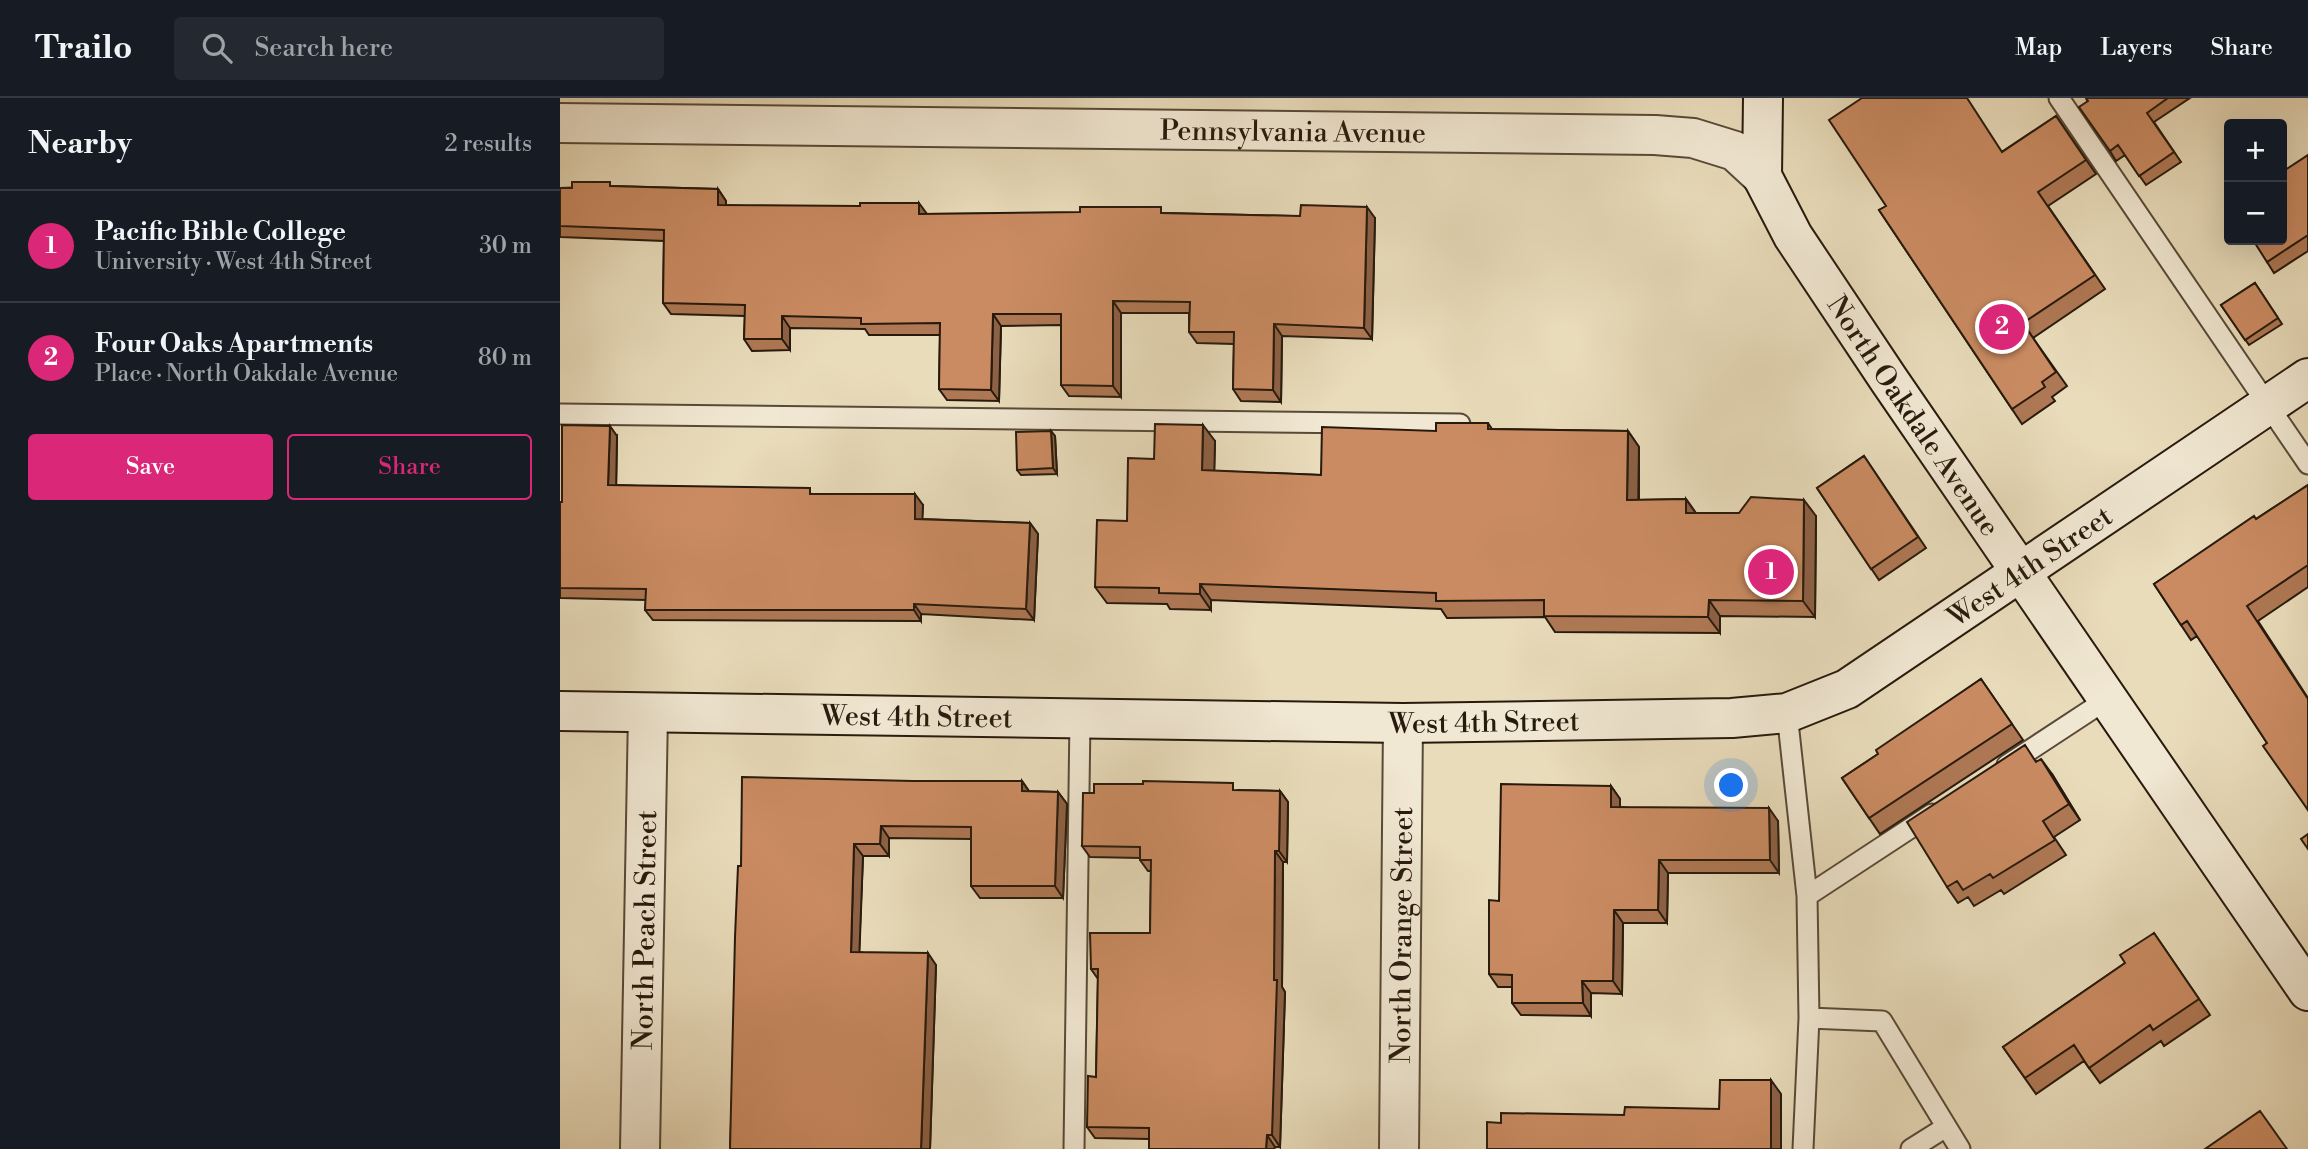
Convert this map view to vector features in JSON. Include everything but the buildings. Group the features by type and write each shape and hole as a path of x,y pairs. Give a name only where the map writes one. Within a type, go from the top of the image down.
{"street":[{"name":"North Oakdale Avenue","path":"1763,98 1762,176 1793,236 2308,991"},
{"name":"Pennsylvania Avenue","path":"560,123 630,117 1655,135 1693,138 1735,151 1762,176"},
{"name":"West 4th Street","path":"560,711 1403,723 1732,719 1787,713 1847,689 2308,378"},
{"name":"North Peach Street","path":"640,1149 648,713"},
{"name":"North Orange Street","path":"1399,1149 1403,723"}],"lane":[{"path":"2059,98 2308,464"},
{"path":"560,414 1460,424"},
{"path":"1993,775 2109,698"},
{"path":"1787,713 1807,896 1809,1018 1804,1149"},
{"path":"1074,1149 1080,719"},
{"path":"1807,896 1946,805"},
{"path":"1809,1018 1882,1021 1961,1149"},
{"path":"1911,1149 1946,1127"}],"place":[{"name":"Four Oaks Apartments","path":"2002,327"},
{"name":"Pacific Bible College","path":"1771,572"}]}
